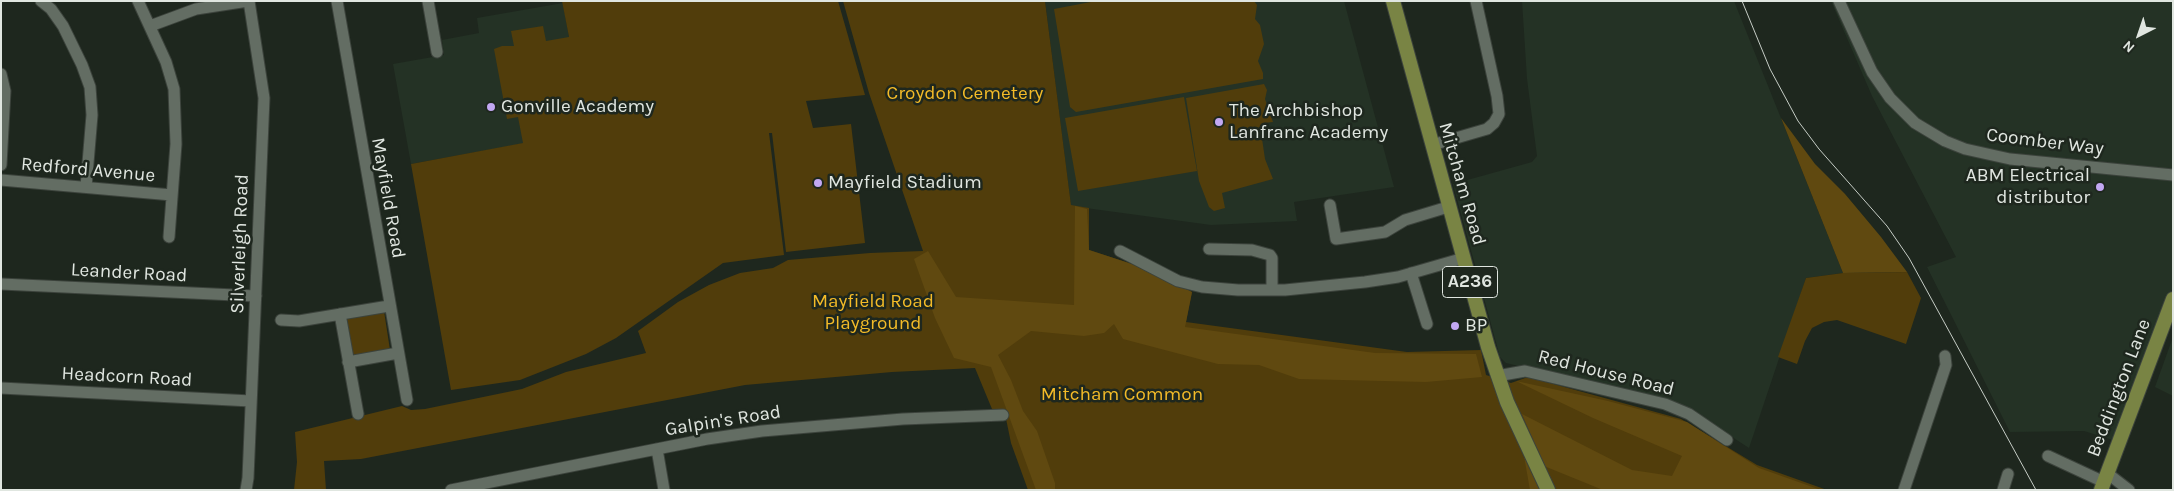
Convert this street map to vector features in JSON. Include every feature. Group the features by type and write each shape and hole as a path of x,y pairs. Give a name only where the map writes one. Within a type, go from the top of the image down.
{"main road":[{"name":"Mitcham Road","path":"1393,1 1448,207 1497,376"},
{"name":"Beddington Lane","path":"2104,482 2173,299"},
{"name":"A236","path":"1497,376 1517,425 1548,490"}],"street":[{"path":"41,1 51,9 63,26 82,65 90,87 92,115 86,187"},
{"path":"138,1 166,62 174,89 176,144 169,237"},
{"path":"150,26 196,9 248,1"},
{"name":"Silverleigh Road","path":"247,484 259,319 256,296 264,98 248,1"},
{"name":"Mayfield Road","path":"337,1 406,400"},
{"path":"428,1 437,52"},
{"path":"1432,146 1487,129 1494,123 1499,114 1497,96 1476,1"},
{"name":"Coomber Way","path":"1838,1 1872,72 1890,98 1915,122 1945,141 1965,149 2010,159 2173,175"},
{"path":"1,74 5,90 1,165"},
{"name":"Redford Avenue","path":"1,180 172,196"},
{"path":"1330,205 1332,240 1384,232 1405,220 1448,207"},
{"path":"1209,249 1252,250 1270,255 1272,258 1272,290"},
{"path":"1120,251 1165,275 1191,285 1232,290 1272,290 1344,285 1411,273 1464,258"},
{"path":"1411,273 1427,324"},
{"name":"Leander Road","path":"1,284 256,296"},
{"path":"281,320 299,321 389,306"},
{"path":"340,314 358,414"},
{"path":"348,362 398,353"},
{"path":"1904,490 1946,365 1946,356"},
{"name":"Red House Road","path":"1497,376 1525,371 1665,404 1688,414 1727,440"},
{"name":"Headcorn Road","path":"1,388 252,401"},
{"name":"Galpin's Road","path":"451,490 739,434 921,418 1003,415"},
{"path":"657,449 664,490"},
{"path":"2048,456 2104,482 2129,490"},
{"path":"2003,490 2008,474"}],"shaded area":[{"name":"The Archbishop Lanfranc Academy","path":"1045,1 1344,1 1394,187 1294,202 1297,221 1211,225 1071,206"},
{"path":"1522,1 1734,1 1843,273 1806,278 1749,448 1683,405 1506,363 1500,357 1453,184 1532,162 1537,156 1527,79"},
{"path":"1831,1 2173,1 2173,287 2113,440 2084,431 2010,432 1927,267 1956,257 1872,96"},
{"name":"Gonville Academy","path":"563,3 586,132 411,164 393,64 444,55 442,40 479,33 477,18"},
{"path":"1781,118 1815,164 1845,194 1907,272 1843,273"},
{"path":"1075,206 1087,209 1089,250 1141,267 1192,292 1185,327 1375,353 1476,354 1482,377 1426,382 1299,379 1259,365 1218,364 1123,339 1114,324 1104,333 1084,336 1031,331 998,355 1011,380 1023,411 1037,431 1055,483 1055,490 1036,490 991,367 954,358 935,318 914,259 928,251 956,297 1074,305"},
{"path":"2173,337 2173,396 2155,387"},
{"path":"1516,381 1608,401 1687,422 1759,468 1821,490 1603,490 1544,466 1522,414 1632,470 1672,476 1682,456 1593,418"},
{"path":"1524,456 1541,490 1530,490"}],"green space":[{"path":"562,1 838,1 865,95 806,101 813,128 851,124 865,243 786,252 772,133 769,133 784,255 723,263 616,338 586,354 520,380 451,390 411,164 523,143 518,117 507,119 494,49 502,46 514,46 511,31 543,26 546,41 569,37"},
{"path":"843,1 1045,1 1071,205 1089,208 1089,250 1141,267 1192,292 1186,322 1407,352 1481,350 1486,375 1511,383 1528,377 1681,419 1757,465 1827,490 1028,490 1011,443 1004,409 992,409 975,368 892,372 745,385 361,459 324,461 326,490 294,490 297,462 295,432 402,406 411,410 425,409 522,389 566,372 646,353 638,331 678,302 709,285 740,273 773,268 788,260 870,253 923,251 869,93"},
{"path":"1096,1 1254,1 1257,5 1255,19 1260,25 1264,44 1258,61 1263,73 1263,79 1076,112 1070,107 1054,9"},
{"path":"1264,84 1267,90 1265,99 1273,122 1263,123 1261,132 1265,159 1273,179 1222,193 1225,208 1214,211 1209,207 1199,181 1186,98"},
{"path":"1184,97 1197,171 1078,191 1065,118"},
{"path":"1907,272 1921,298 1906,344 1837,320 1824,322 1812,328 1797,364 1778,357 1806,278 1843,273"},
{"path":"384,311 390,350 353,357 346,318"}],"tram line":[{"path":"1742,1 1770,69 1798,121 1819,149 1887,226 1909,258 2036,490"}],"place":[{"name":"Gonville Academy","path":"491,107"},
{"name":"The Archbishop Lanfranc Academy","path":"1219,122"},
{"name":"Mayfield Stadium","path":"818,183"},
{"name":"ABM Electrical distributor","path":"2100,187"},
{"name":"BP","path":"1455,326"}],"park label":[{"name":"Croydon Cemetery","path":"965,94"},
{"name":"Mayfield Road Playground","path":"873,313"},
{"name":"Mitcham Common","path":"1122,395"}]}
